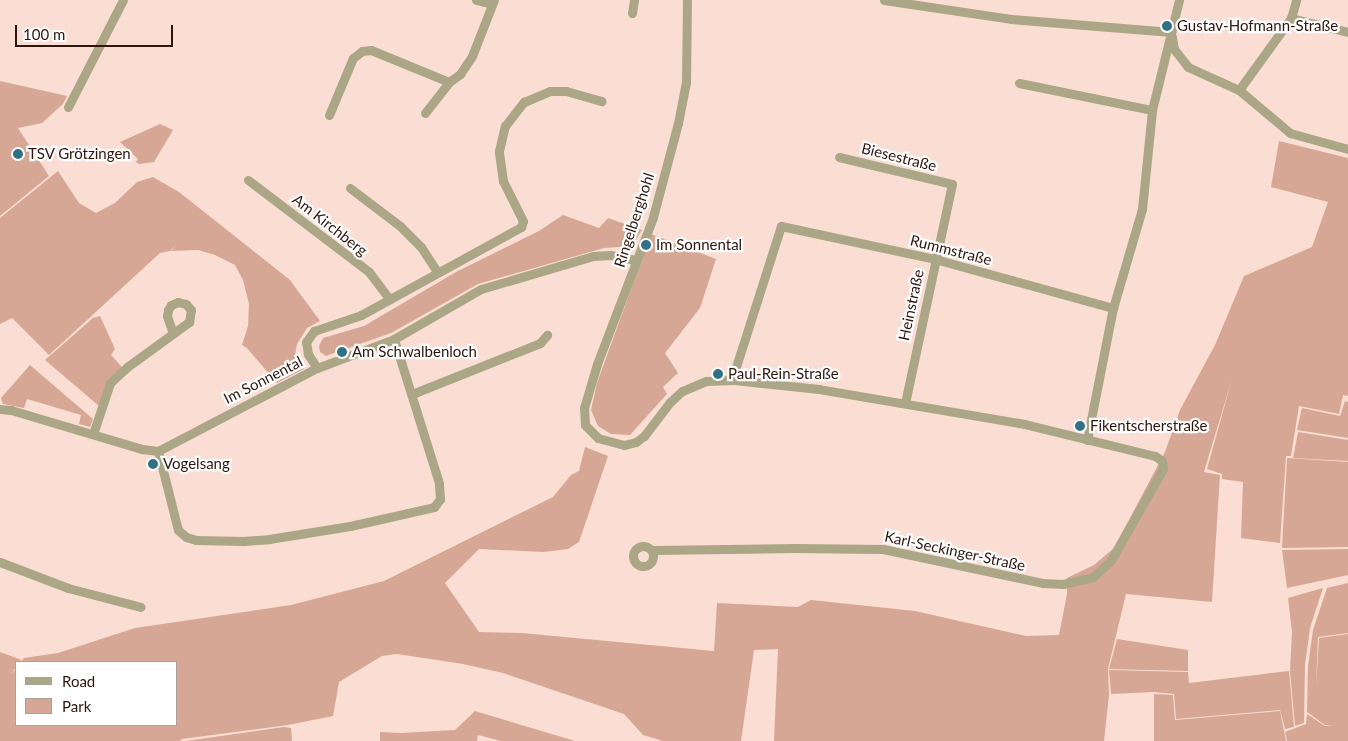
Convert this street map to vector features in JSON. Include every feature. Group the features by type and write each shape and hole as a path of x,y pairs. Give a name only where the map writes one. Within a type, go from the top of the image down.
{"street":[{"path":"68,107 123,0"},
{"path":"425,113 449,82 460,74 472,56 493,2 476,0"},
{"path":"632,13 634,0"},
{"name":"Ringelberghohl","path":"687,0 686,82 683,98 653,217 597,364 584,408 586,425 598,438 624,445 636,442 644,436 670,402 682,391 706,381 734,380"},
{"path":"884,0 915,2 1011,18 1171,32"},
{"path":"734,380 818,389 905,403 1025,424 1087,440 1113,308 1142,209 1152,110 1179,0"},
{"path":"1239,90 1291,18 1296,0"},
{"path":"1291,18 1348,32"},
{"path":"1171,32 1174,49 1188,66 1239,90 1290,133 1348,149"},
{"path":"329,115 353,58 362,51 371,50 449,82"},
{"path":"1019,82 1152,110"},
{"path":"316,368 308,354 306,342 314,331 362,315 521,227 523,221 503,181 498,151 505,126 524,102 550,90 566,91 602,101"},
{"name":"Biesestraße","path":"839,157 952,184"},
{"name":"Am Kirchberg","path":"248,180 369,272 389,299"},
{"name":"Heinstraße","path":"905,403 952,184"},
{"path":"350,188 400,226 421,247 437,272"},
{"name":"Rummstraße","path":"734,380 735,370 781,226 935,259 1113,308"},
{"name":"Im Sonnental","path":"158,451 316,368 342,356 394,338 481,289 593,256 610,255 636,260"},
{"path":"93,434 110,383 126,367 173,333"},
{"path":"412,394 540,343 547,335"},
{"path":"0,409 11,410 158,451 178,530 186,537 210,541 243,541 350,526 434,507 439,502 439,483 394,338"},
{"name":"Karl-Seckinger-Straße","path":"652,550 884,549 1043,584 1078,582 1092,576 1111,560 1163,469 1162,461 1144,453 1087,440"},
{"path":"0,562 68,588 141,607"}],"green space":[{"path":"0,81 67,96 63,104 42,123 18,128 49,176 0,216"},
{"path":"160,124 173,130 154,162 139,164 136,162 138,159 120,142"},
{"path":"1279,141 1348,158 1348,396 1343,395 1339,414 1299,406 1291,456 1286,456 1280,543 1241,538 1243,482 1222,479 1222,474 1207,469 1232,379 1204,472 1220,475 1212,602 1126,594 1108,669 1109,695 1104,741 774,741 778,649 754,650 741,741 663,741 643,735 624,714 503,673 463,664 397,654 382,656 339,682 333,716 288,725 182,739 180,741 0,741 0,652 22,660 15,661 15,668 11,674 15,670 15,726 178,726 178,661 22,661 24,658 58,653 135,628 291,605 384,581 553,497 571,475 579,471 585,447 608,456 579,542 568,549 543,552 479,549 445,583 479,632 522,633 714,651 717,603 798,607 811,600 915,611 1026,636 1059,635 1067,594 1067,578 1094,565 1114,548 1165,452 1180,410 1215,345 1244,276 1312,247 1328,202 1271,187"},
{"path":"58,171 79,203 96,213 115,203 137,182 153,177 179,192 290,280 320,321 307,328 297,344 295,356 304,369 277,383 247,348 242,345 248,326 249,304 243,280 235,265 215,255 198,250 171,251 177,244 170,251 160,253 49,355 12,318 0,324 0,218"},
{"path":"563,215 599,228 608,218 642,230 632,246 604,248 478,284 391,333 326,356 320,352 319,346 323,338 364,326 456,272 539,231"},
{"path":"651,234 716,259 700,308 665,353 678,373 663,387 667,394 630,435 611,434 598,426 591,410 597,383"},
{"path":"100,316 115,349 111,355 122,367 99,406 45,360 93,318"},
{"path":"30,365 93,419 90,427 79,424 81,415 27,399 24,408 3,404 1,398"},
{"path":"1345,401 1348,402 1348,438 1297,430 1302,408 1340,416"},
{"path":"1298,432 1348,440 1348,461 1293,458"},
{"path":"1287,458 1348,462 1348,547 1282,548"},
{"path":"1348,549 1348,575 1287,588 1282,550"},
{"path":"1348,583 1348,633 1318,637 1316,688 1319,638 1348,634 1348,741 1287,741 1285,732 1306,724 1307,714 1325,726 1333,725 1325,725 1307,712 1308,666 1313,630 1327,588"},
{"path":"1323,588 1310,628 1305,665 1304,723 1295,726 1290,672 1292,632 1288,598"},
{"path":"1117,639 1188,650 1188,671 1109,669"},
{"path":"1109,670 1188,672 1189,683 1289,671 1294,727 1285,729 1280,710 1176,719 1174,694 1154,692 1111,694"},
{"path":"1154,694 1173,695 1175,720 1280,711 1286,741 1154,741"},
{"path":"475,711 575,741 501,741 478,735 477,741 380,741 380,732 401,733 455,730"},
{"path":"284,727 291,728 292,741 186,741"}],"place":[{"name":"Gustav-Hofmann-Straße","path":"1167,26"},
{"name":"TSV Grötzingen","path":"18,154"},
{"name":"Im Sonnental","path":"646,245"},
{"name":"Am Schwalbenloch","path":"342,352"},
{"name":"Paul-Rein-Straße","path":"718,374"},
{"name":"Fikentscherstraße","path":"1080,426"},
{"name":"Vogelsang","path":"153,464"}]}
